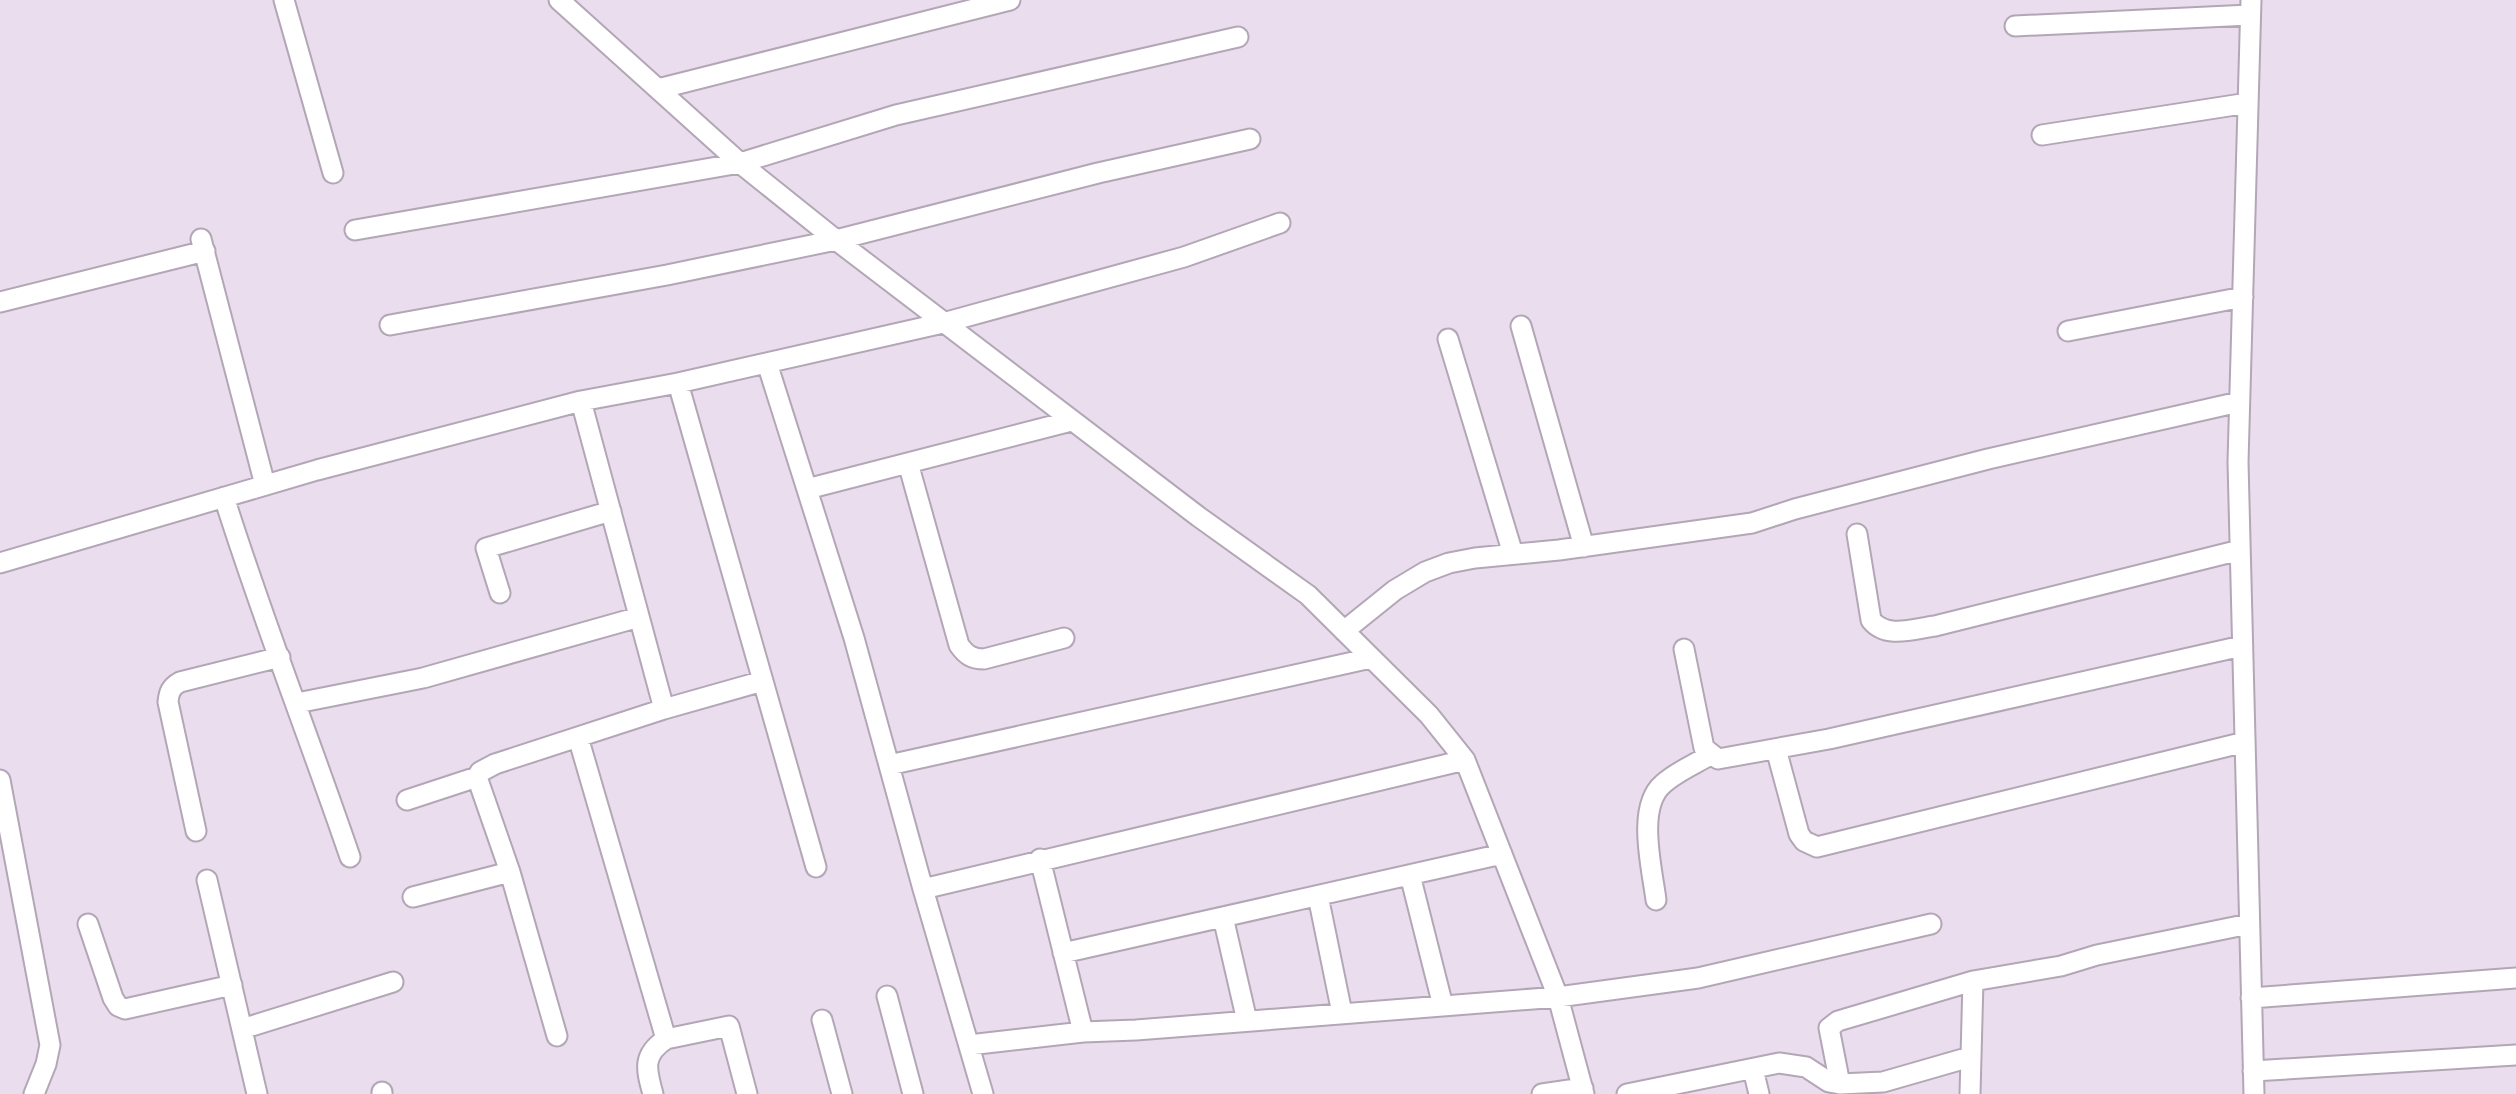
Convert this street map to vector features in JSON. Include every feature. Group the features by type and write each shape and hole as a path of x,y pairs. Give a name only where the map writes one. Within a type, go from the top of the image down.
{"street":[{"path":"284,0 334,173"},
{"path":"559,0 740,163 836,240 1072,421 1308,595 1429,715 1465,760 1558,997 1584,1091 1542,1094"},
{"path":"659,89 938,8 1010,0"},
{"path":"2015,26 2250,7 2238,462 2254,1094"},
{"path":"355,230 740,163 896,115 1238,37"},
{"path":"2042,135 2248,103"},
{"path":"390,325 667,275 836,240 1098,173 1250,139"},
{"path":"0,562 265,485 581,401 678,383 943,323 1184,257 1280,223"},
{"path":"0,302 203,245 265,485"},
{"path":"2068,331 2243,297"},
{"path":"1521,326 1584,547"},
{"path":"1448,339 1513,554"},
{"path":"768,363 854,638 983,1094"},
{"path":"678,383 816,867"},
{"path":"581,401 664,709"},
{"path":"1344,631 1395,590 1425,572 1449,563 1752,523 1988,458 2239,402"},
{"path":"807,489 1072,421"},
{"path":"908,463 959,645 963,651 970,657 984,659 1064,638"},
{"path":"224,497 253,590 280,657 350,858"},
{"path":"500,593 486,548 611,511"},
{"path":"1857,534 1871,620 1877,628 1889,632 1935,626 2240,550"},
{"path":"297,704 423,678 639,617"},
{"path":"1684,649 1704,748 1718,759 1829,739 2242,646"},
{"path":"196,831 168,702 169,693 173,686 180,682 280,657"},
{"path":"889,765 1371,658"},
{"path":"408,800 477,777 480,772 495,764 664,709 764,681"},
{"path":"578,737 666,1039"},
{"path":"1776,749 1799,834 1804,841 1817,847 2245,742"},
{"path":"1656,900 1647,815 1651,799 1663,784 1710,755"},
{"path":"923,889 1465,760"},
{"path":"477,777 510,872 556,1036"},
{"path":"0,780 50,1045 34,1094"},
{"path":"1063,953 1502,854"},
{"path":"1040,859 1083,1031"},
{"path":"413,897 510,872"},
{"path":"1410,875 1443,1006"},
{"path":"207,880 257,1094"},
{"path":"1318,896 1342,1013"},
{"path":"1223,917 1247,1021"},
{"path":"969,1045 1083,1031 1136,1030 1558,997 1698,978 1931,924"},
{"path":"1849,1088 1829,1028 1838,1021 1973,981 2061,965 2096,955 2249,924"},
{"path":"88,925 113,998 118,1006 125,1009 232,985"},
{"path":"2251,998 2516,978"},
{"path":"1970,1094 1973,981"},
{"path":"242,1029 393,982"},
{"path":"887,996 912,1094"},
{"path":"822,1020 842,1094"},
{"path":"653,1094 646,1069 653,1048 666,1039 729,1026 747,1094"},
{"path":"2253,1071 2516,1055"},
{"path":"1627,1094 1779,1063 1806,1067 1829,1082 1849,1088 1883,1082 1970,1056"},
{"path":"1753,1069 1759,1094"}]}
